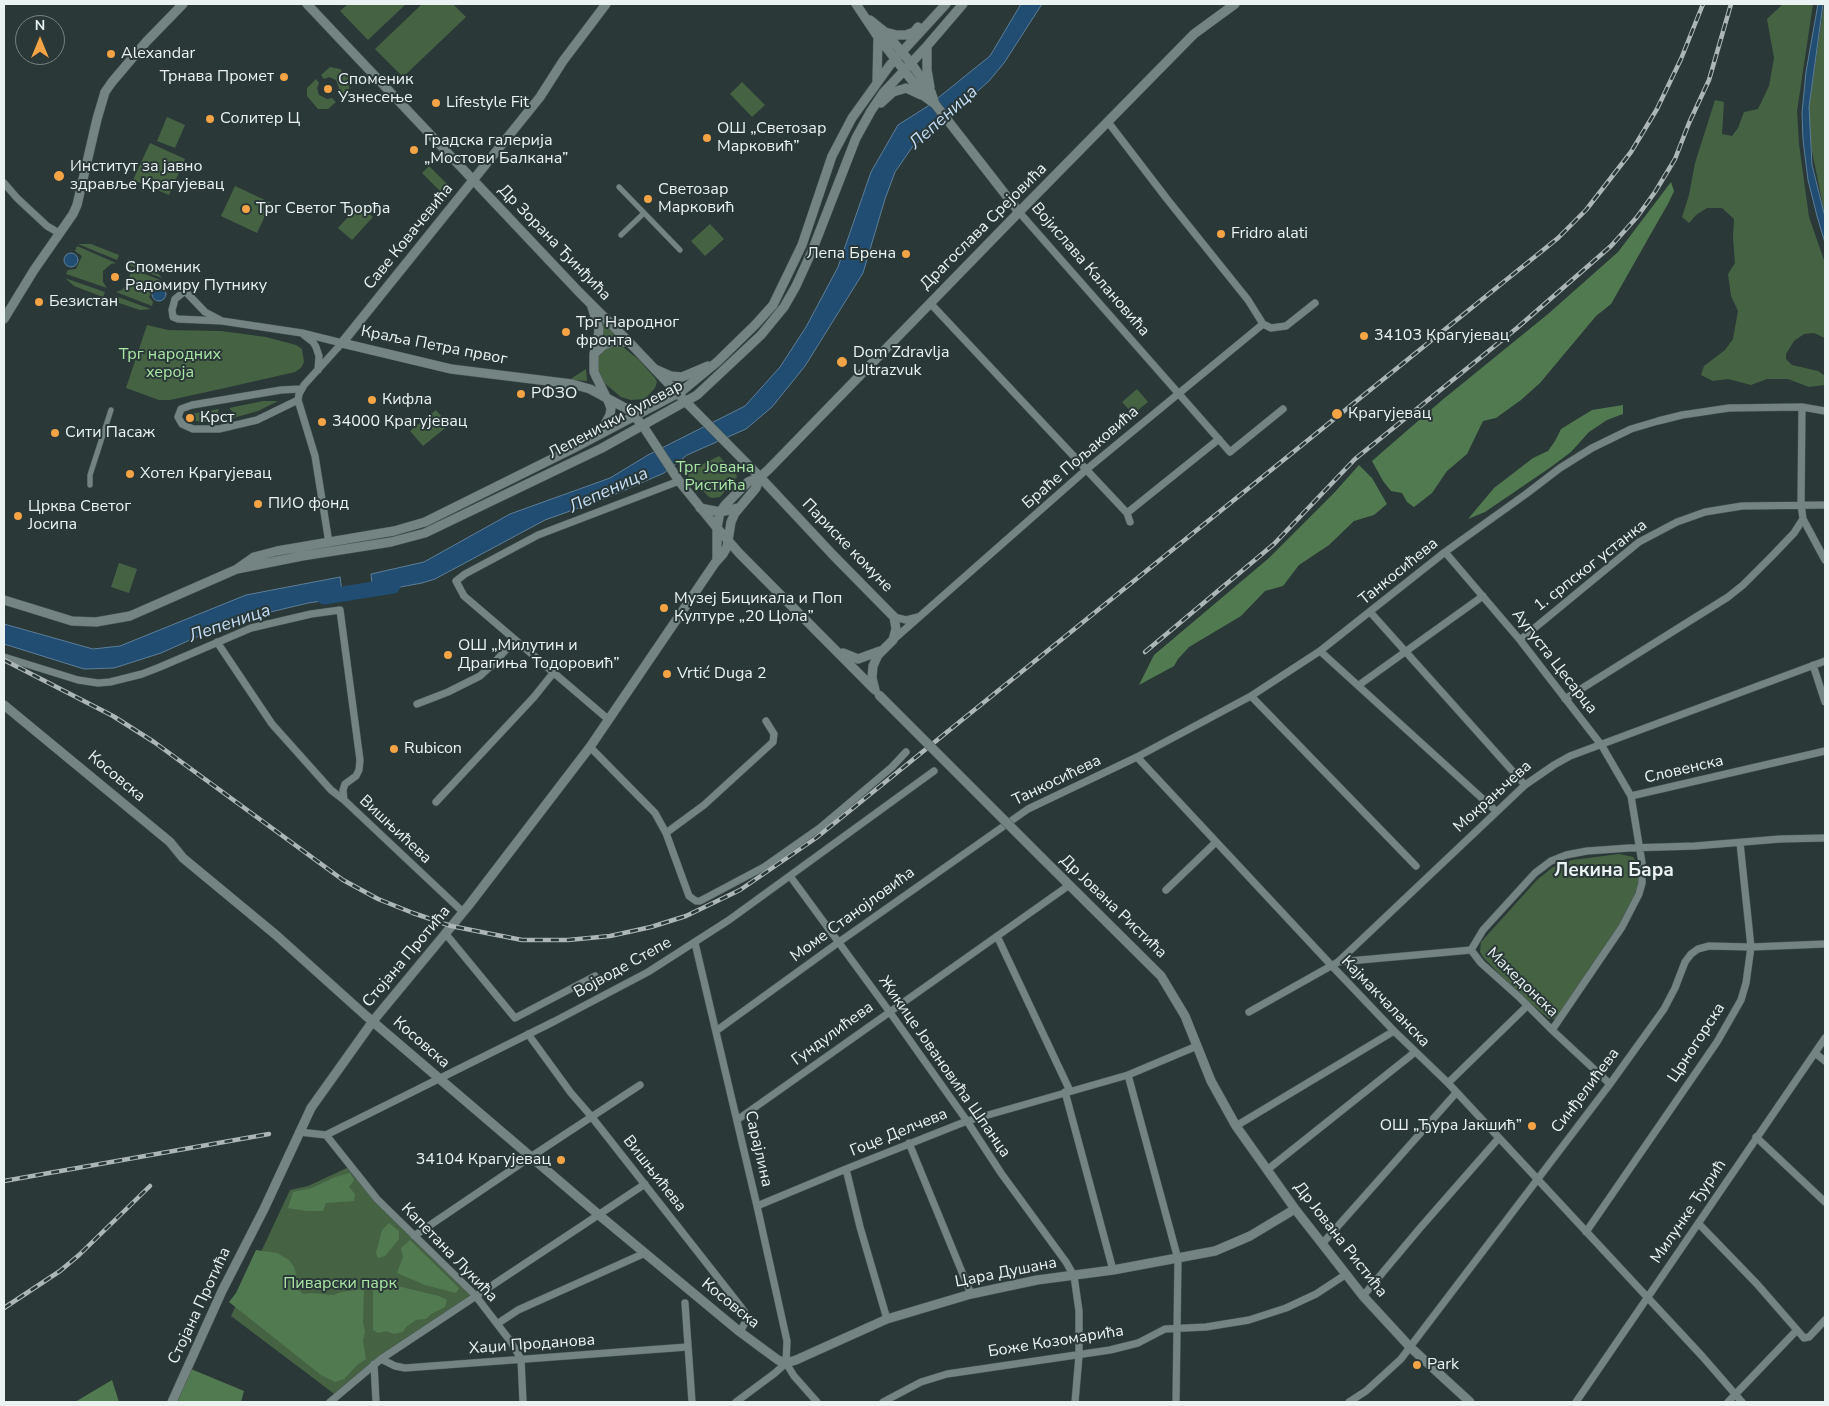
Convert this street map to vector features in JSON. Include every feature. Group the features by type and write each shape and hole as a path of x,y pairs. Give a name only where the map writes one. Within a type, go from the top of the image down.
{"street":[{"path":"4,319 73,214 77,205 105,92 134,56 183,4"},
{"name":"Др Зорана Ђинђића","path":"307,4 730,448"},
{"name":"Саве Ковачевића","path":"342,343 540,98 563,61 606,4"},
{"name":"Војислава Калановића","path":"856,4 899,55 955,131 1019,212 1230,452 1283,409"},
{"name":"Лепенички булевар","path":"4,600 72,621 108,621 142,611 237,568 254,557 277,551 394,531 425,522 678,393 696,381 717,362 760,320 778,296 802,245 832,156 852,118 877,81 946,4"},
{"name":"Лепенички булевар","path":"237,568 414,536 439,527 602,448 697,395 761,335 784,308 812,252 849,154 871,111 883,93 927,46 962,4"},
{"name":"Драгослава Срејовића","path":"720,512 748,482 760,477 1194,34 1235,4"},
{"path":"877,81 881,34 909,35 937,14"},
{"path":"871,111 898,90 906,88 928,94 927,46"},
{"path":"1108,122 1248,300 1263,324 1271,328 1286,326 1315,302"},
{"path":"4,183 47,226 60,234"},
{"path":"618,187 680,250"},
{"path":"621,235 644,213"},
{"path":"222,320 205,312 185,291 175,299 172,310 174,317 178,319 222,320 302,333 342,343 300,389 298,400 315,456 328,543"},
{"path":"930,302 1087,469 1127,513 1130,522"},
{"path":"592,305 599,329 594,354 594,372 610,402 610,415 604,426 594,437"},
{"name":"Браће Пољаковића","path":"893,640 1087,469 1263,324"},
{"path":"302,333 316,347 319,356 318,370"},
{"path":"594,354 604,345 612,342 629,342"},
{"name":"Краља Петра првог","path":"342,343 451,369 549,381 590,389 607,398"},
{"path":"655,370 670,376 682,377 717,362"},
{"path":"298,400 257,420 218,429 193,429 182,424 178,417 181,409 192,405 281,390 300,389"},
{"path":"607,398 621,405 635,416 643,426"},
{"path":"1802,407 1801,504 1803,519 1825,560"},
{"name":"Танкосићева","path":"1007,822 1042,801 1136,757 1251,696 1320,651 1445,552 1560,468 1592,448 1631,429 1682,415 1729,408 1802,407 1825,411"},
{"path":"90,485 90,475 111,410"},
{"name":"Др Јована Ристића","path":"643,426 678,479 728,541 1068,886 1110,924 1161,976 1184,1016 1211,1081 1236,1126 1295,1209 1345,1276 1410,1347 1467,1401"},
{"path":"1127,513 1219,439"},
{"name":"Париске комуне","path":"730,448 894,617 910,620 920,616"},
{"name":"Драгослава Срејовића","path":"717,560 723,554 728,541 731,522 738,508 756,488 760,477"},
{"path":"609,720 464,596 456,583 457,579 538,535 678,479"},
{"name":"1. српског устанка","path":"1520,640 1639,542 1670,525 1705,512 1723,508 1760,504 1825,505"},
{"path":"700,508 720,512 738,508"},
{"path":"717,560 717,528 720,512"},
{"path":"1564,699 1728,598 1794,533 1803,519"},
{"name":"Аугуста Цесарца","path":"1445,552 1520,640 1602,746 1631,796"},
{"name":"Стојана Протића","path":"172,1402 222,1290 264,1208 308,1113 318,1097 373,1021 463,912 590,747 717,560"},
{"path":"1358,685 1483,596"},
{"name":"Вишњићева","path":"217,642 242,631 267,624 340,610 360,760 356,776 345,784 343,790 344,800 463,912"},
{"path":"1371,612 1525,785"},
{"path":"877,692 872,672 874,661 893,640 896,629 894,617"},
{"path":"417,704 448,692 480,676 514,640"},
{"path":"4,657 78,680 110,682 160,667 217,642 272,724 331,790 344,800"},
{"path":"834,648 854,659 867,657 882,650"},
{"path":"1320,651 1496,811"},
{"name":"Мокрањчева","path":"1249,1012 1335,964 1496,811 1525,785 1554,764 1570,756 1602,746 1825,660"},
{"path":"1813,665 1825,702"},
{"path":"436,802 534,697 554,672"},
{"path":"1251,696 1416,866"},
{"name":"Косовска","path":"4,705 170,842 183,858 276,935 599,1215 740,1332 770,1355 786,1363 794,1376 817,1402"},
{"path":"666,834 704,805 773,742 774,734 766,721"},
{"path":"590,747 656,813 666,834 689,896 696,901 706,899 764,867 820,827 892,767 906,752"},
{"name":"Словенска","path":"1552,1030 1622,927 1636,902 1642,883 1640,847 1631,796 1825,751"},
{"name":"Кајмакчаланска","path":"1136,757 1335,964 1394,1031 1448,1083 1498,1139 1708,1362 1742,1402"},
{"name":"Војводе Степе","path":"326,1135 621,987 695,943 934,771"},
{"name":"Моме Станојловића","path":"716,1031 1007,822"},
{"path":"1471,950 1477,938 1496,915 1535,873 1551,861 1566,855 1586,851 1640,847 1825,838"},
{"path":"1166,890 1216,842"},
{"name":"Црногорска","path":"1586,1232 1717,1042 1741,1000 1746,984 1751,947 1740,843"},
{"name":"Жикице Јовановића Шпанца","path":"790,876 889,1011 1074,1276"},
{"name":"Гундулићева","path":"737,1120 1068,886"},
{"path":"445,933 515,1018 596,976"},
{"path":"997,936 1067,1092 1113,1270"},
{"name":"Сарајлина","path":"695,943 787,1341 786,1363"},
{"name":"Синђелићева","path":"1349,1402 1366,1391 1401,1359 1610,1084 1664,1009 1690,954 1698,949 1709,946 1751,947 1825,944"},
{"name":"Македонска","path":"1335,964 1471,950 1480,963 1610,1084"},
{"path":"1448,1083 1527,1006"},
{"path":"1236,1126 1394,1031"},
{"name":"Вишњићева","path":"528,1034 551,1067 746,1314 747,1320 740,1332"},
{"name":"Милунке Ђурић","path":"1576,1402 1825,1038"},
{"name":"Гоце Делчева","path":"757,1206 967,1121 1128,1075 1197,1046"},
{"path":"1267,1170 1415,1052"},
{"path":"1815,1053 1825,1061"},
{"path":"1128,1075 1178,1259 1176,1402"},
{"path":"414,1236 591,1116 640,1086"},
{"path":"1322,1244 1456,1092"},
{"path":"299,1132 326,1135"},
{"name":"Капетана Лукића","path":"326,1135 377,1199 475,1296 521,1359"},
{"path":"1756,1137 1825,1202"},
{"path":"1363,1296 1498,1139"},
{"path":"909,1144 971,1294"},
{"path":"846,1169 860,1227 887,1319"},
{"path":"330,1402 380,1359 645,1184"},
{"name":"Цара Душана","path":"736,1402 786,1363 803,1358 887,1319 971,1294 1037,1280 1178,1259 1226,1248 1295,1209"},
{"path":"1699,1224 1757,1284 1804,1338 1807,1338 1825,1320"},
{"path":"497,1324 518,1310 645,1253"},
{"path":"1074,1276 1079,1311 1079,1356 1075,1402"},
{"name":"Боже Козомарића","path":"883,1402 921,1382 947,1374 1079,1356 1138,1343 1165,1329 1206,1327 1249,1320 1286,1308 1316,1294 1345,1276"},
{"path":"684,1303 692,1402"},
{"path":"1728,1402 1797,1330"},
{"name":"Хаџи Проданова","path":"380,1359 405,1368 687,1347"},
{"path":"521,1359 524,1402"},
{"path":"374,1364 376,1402"}],"green space":[{"path":"348,4 406,4 368,40 340,11"},
{"path":"422,4 453,4 466,17 403,77 375,49"},
{"path":"1783,4 1813,4 1797,111 1799,144 1809,217 1825,263 1825,338 1814,333 1804,334 1794,341 1786,354 1786,359 1792,365 1818,371 1825,376 1825,385 1809,387 1788,379 1767,379 1751,385 1728,379 1713,381 1701,375 1704,366 1725,350 1733,339 1738,311 1731,296 1728,274 1735,263 1734,219 1722,208 1707,208 1696,215 1689,223 1682,217 1689,195 1695,163 1715,100 1724,102 1722,134 1732,136 1738,128 1744,112 1758,109 1769,86 1774,58 1767,19"},
{"path":"1824,4 1825,216 1808,131 1809,107"},
{"path":"330,67 340,69 350,80 349,90 341,98 337,93 339,88 336,80 329,77 324,79 321,75"},
{"path":"316,79 319,83 317,88 319,95 327,99 332,98 336,102 328,109 318,109 307,96 307,88"},
{"path":"742,82 765,105 752,117 730,94"},
{"path":"167,117 185,125 175,148 157,141"},
{"path":"150,143 185,159 169,195 133,180"},
{"path":"429,166 450,187 450,192 445,196 422,173"},
{"path":"1671,182 1674,191 1669,202 1611,304 1596,316 1540,383 1496,418 1483,421 1467,454 1447,471 1432,493 1414,507 1407,502 1402,493 1391,491 1372,461 1441,401 1548,314 1618,252"},
{"path":"235,186 271,203 257,233 221,216"},
{"path":"359,205 373,217 352,240 338,228"},
{"path":"710,224 724,239 705,256 691,241"},
{"path":"78,244 91,244 119,255 117,260"},
{"path":"77,246 116,263 111,264 103,271 103,282 107,288 66,274 68,270 76,269 82,256 75,251"},
{"path":"128,259 153,268 162,278 126,264"},
{"path":"125,266 160,280 159,284 154,286 149,297 153,302 152,306 116,292 122,290 129,281 130,274"},
{"path":"65,278 105,292 103,297 74,286"},
{"path":"115,296 151,309 140,310 113,301"},
{"path":"601,320 617,336 599,344"},
{"name":"Трг народних хероја","path":"147,325 168,330 221,331 266,337 296,345 302,349 304,362 301,368 295,372 170,400 159,400 126,388"},
{"path":"617,344 639,360 655,378 657,382 655,388 645,399 631,400 621,397 602,381 597,367 599,354 608,347"},
{"path":"586,369 587,381 571,380 572,378"},
{"path":"1137,389 1148,402 1133,414 1122,402"},
{"path":"263,401 278,401 258,411 233,418 233,412 229,408"},
{"path":"1623,405 1623,414 1607,420 1589,432 1571,452 1551,467 1485,512 1468,519 1494,488 1533,458 1548,451 1561,429 1592,410"},
{"path":"219,409 217,416 221,421 201,422 187,417 191,414"},
{"path":"436,410 449,425 423,446 410,431"},
{"name":"Трг Јована Ристића","path":"719,456 737,477 720,497 712,498 685,473"},
{"path":"1359,465 1372,478 1387,504 1374,515 1354,521 1329,545 1299,565 1283,586 1265,591 1241,616 1189,647 1174,666 1139,685 1154,655 1269,558 1334,493"},
{"path":"119,563 137,569 129,593 111,587"},
{"path":"1619,854 1633,857 1637,862 1639,874 1637,892 1629,912 1557,1018 1549,1019 1513,988 1483,957 1480,952 1481,942 1537,880 1553,867 1572,860"},
{"name":"Пиварски парк","path":"349,1167 472,1297 379,1360 337,1396 231,1316 290,1190 308,1186"},
{"path":"350,1173 354,1180 349,1187 355,1194 354,1201 326,1203 323,1211 288,1208 293,1192 312,1188 335,1177"},
{"path":"389,1223 399,1231 399,1239 385,1256 378,1258 376,1253 382,1230"},
{"path":"410,1240 459,1288 456,1293 425,1285 397,1273 403,1257 401,1248"},
{"path":"256,1250 277,1253 289,1260 296,1274 296,1288 303,1294 333,1295 364,1289 363,1323 365,1331 363,1341 366,1359 357,1365 344,1379 335,1382 321,1375 229,1302 236,1293"},
{"path":"377,1279 439,1296 447,1300 445,1307 431,1314 426,1319 416,1320 406,1327 403,1332 394,1334 386,1331 378,1333 373,1330 373,1281"},
{"path":"191,1369 244,1391 241,1402 177,1402"},
{"path":"112,1380 119,1402 75,1402"}],"water":[{"path":"1021,4 1042,4 1004,63 989,81 913,146 895,172 863,273 805,366 772,407 746,429 687,455 664,473 609,497 545,520 435,579 373,592 371,574 424,562 510,514 610,478 648,455 745,406 780,367 806,327 838,267 871,172 898,125 928,106 990,56"},
{"path":"1818,4 1823,4 1809,107 1812,165 1825,217 1825,243 1808,180 1802,113 1806,72"},
{"path":"68,253 74,253 78,260 74,267 68,267 64,263 64,257"},
{"path":"156,287 162,287 166,294 162,301 156,301 152,297 152,291"},
{"path":"340,577 343,598 308,603 258,615 219,627 161,653 114,668 84,669 4,644 4,624 93,649 120,646 246,595"}],"waterway":[{"name":"Лепеница","path":"324,597 393,586"}],"railway":[{"path":"4,660 113,716 154,742 343,880 378,899 413,913 451,926 522,940 568,940 610,936 651,927 686,916 740,890 816,838 1558,238 1586,210 1631,152 1657,109 1681,59 1703,4"},
{"path":"1145,652 1274,544 1355,459 1517,328 1611,246 1637,217 1675,159 1709,80 1731,4"},
{"path":"4,1181 269,1134"},
{"path":"4,1308 60,1271 150,1186"}],"place":[{"name":"Alexandar","path":"111,54"},
{"name":"Трнава Промет","path":"284,77"},
{"name":"Споменик Узнесење","path":"328,89"},
{"name":"Lifestyle Fit","path":"436,103"},
{"name":"Солитер Ц","path":"210,119"},
{"name":"ОШ „Светозар Марковић”","path":"707,138"},
{"name":"Градска галерија „Мостови Балкана”","path":"414,150"},
{"name":"Институт за јавно здравље Крагујевац","path":"59,176"},
{"name":"Светозар Марковић","path":"648,199"},
{"name":"Трг Светог Ђорђа","path":"246,209"},
{"name":"Fridro alati","path":"1221,234"},
{"name":"Лепа Брена","path":"906,254"},
{"name":"Споменик Радомиру Путнику","path":"115,277"},
{"name":"Безистан","path":"39,302"},
{"name":"Трг Народног фронта","path":"566,332"},
{"name":"34103 Крагујевац","path":"1364,336"},
{"name":"Dom Zdravlja Ultrazvuk","path":"842,362"},
{"name":"РФЗО","path":"521,394"},
{"name":"Кифла","path":"372,400"},
{"name":"Крагујевац","path":"1337,414"},
{"name":"Крст","path":"190,418"},
{"name":"34000 Крагујевац","path":"322,422"},
{"name":"Сити Пасаж","path":"55,433"},
{"name":"Хотел Крагујевац","path":"130,474"},
{"name":"ПИО фонд","path":"258,504"},
{"name":"Црква Светог Јосипа","path":"18,516"},
{"name":"Музеј Бицикала и Поп Културе „20 Цола”","path":"664,608"},
{"name":"ОШ „Милутин и Драгиња Тодоровић”","path":"448,655"},
{"name":"Vrtić Duga 2","path":"667,674"},
{"name":"Rubicon","path":"394,749"},
{"name":"ОШ „Ђура Јакшић”","path":"1532,1126"},
{"name":"34104 Крагујевац","path":"561,1160"},
{"name":"Park","path":"1417,1365"}],"district":[{"name":"Лекина Бара","path":"1614,871"}]}
